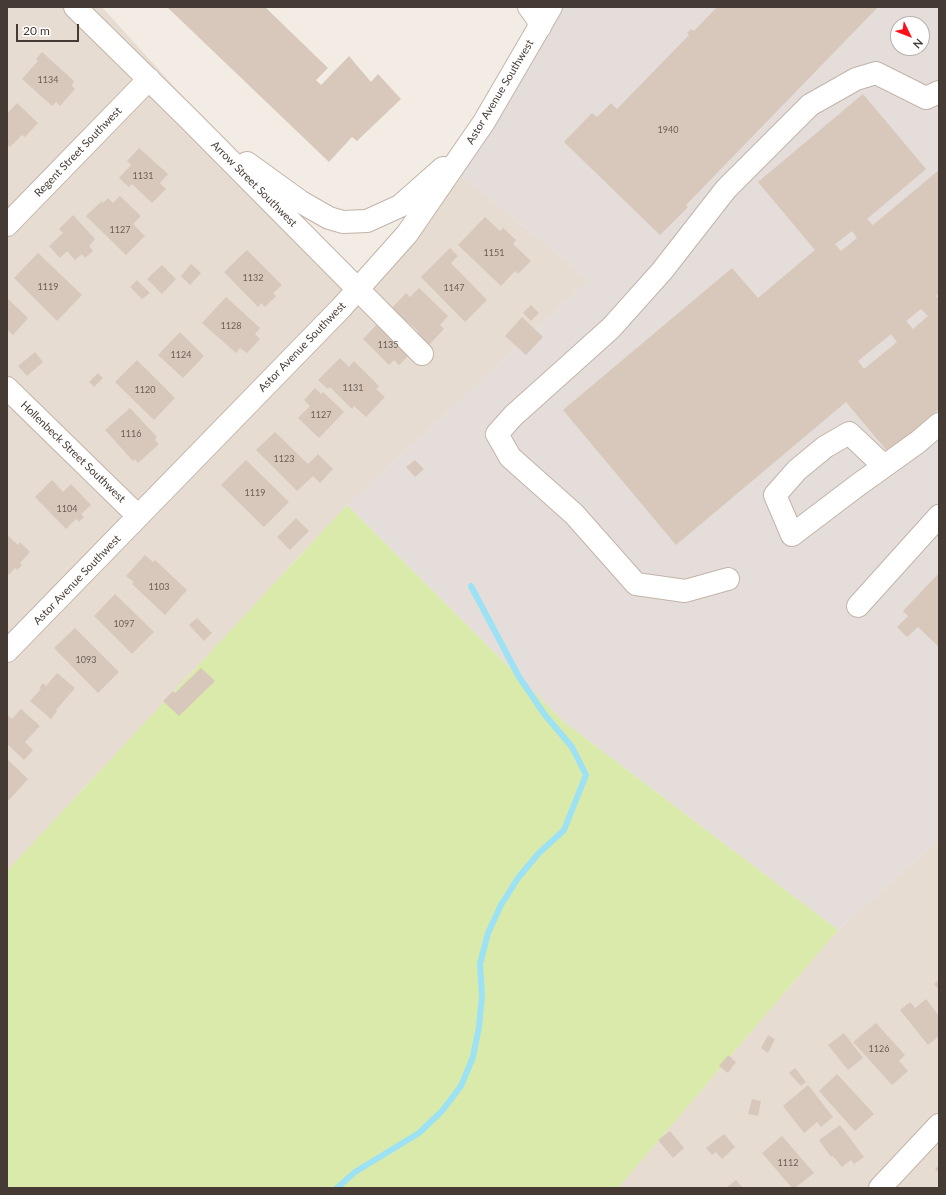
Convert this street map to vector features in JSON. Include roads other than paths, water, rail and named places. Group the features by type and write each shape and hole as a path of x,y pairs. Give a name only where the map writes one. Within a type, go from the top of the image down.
{"street":[{"name":"Arrow Street Southwest","path":"76,7 358,290"},
{"path":"529,7 537,18 540,27"},
{"name":"Astor Avenue Southwest","path":"7,651 358,290 407,234 484,122 552,7"},
{"path":"728,580 685,591 636,584 574,514 510,457 497,434 513,416 611,328 662,271 726,189 810,106 856,79 876,73 926,98 939,92"},
{"name":"Regent Street Southwest","path":"7,225 149,79"},
{"path":"189,119 300,202 329,218 343,222 367,221 400,206 441,170 484,122"},
{"path":"358,290 422,354"},
{"name":"Hollenbeck Street Southwest","path":"7,388 138,516"},
{"path":"884,466 849,433 825,447 797,470 775,495 792,535 918,442 939,424"},
{"path":"858,606 939,516"},
{"path":"880,1188 939,1125"}],"waterway":[{"path":"337,1188 355,1172 419,1133 442,1111 461,1086 473,1057 479,1027 482,995 480,964 488,933 501,905 518,878 538,854 564,830 586,775 572,747 545,715 519,677 471,586"}]}
